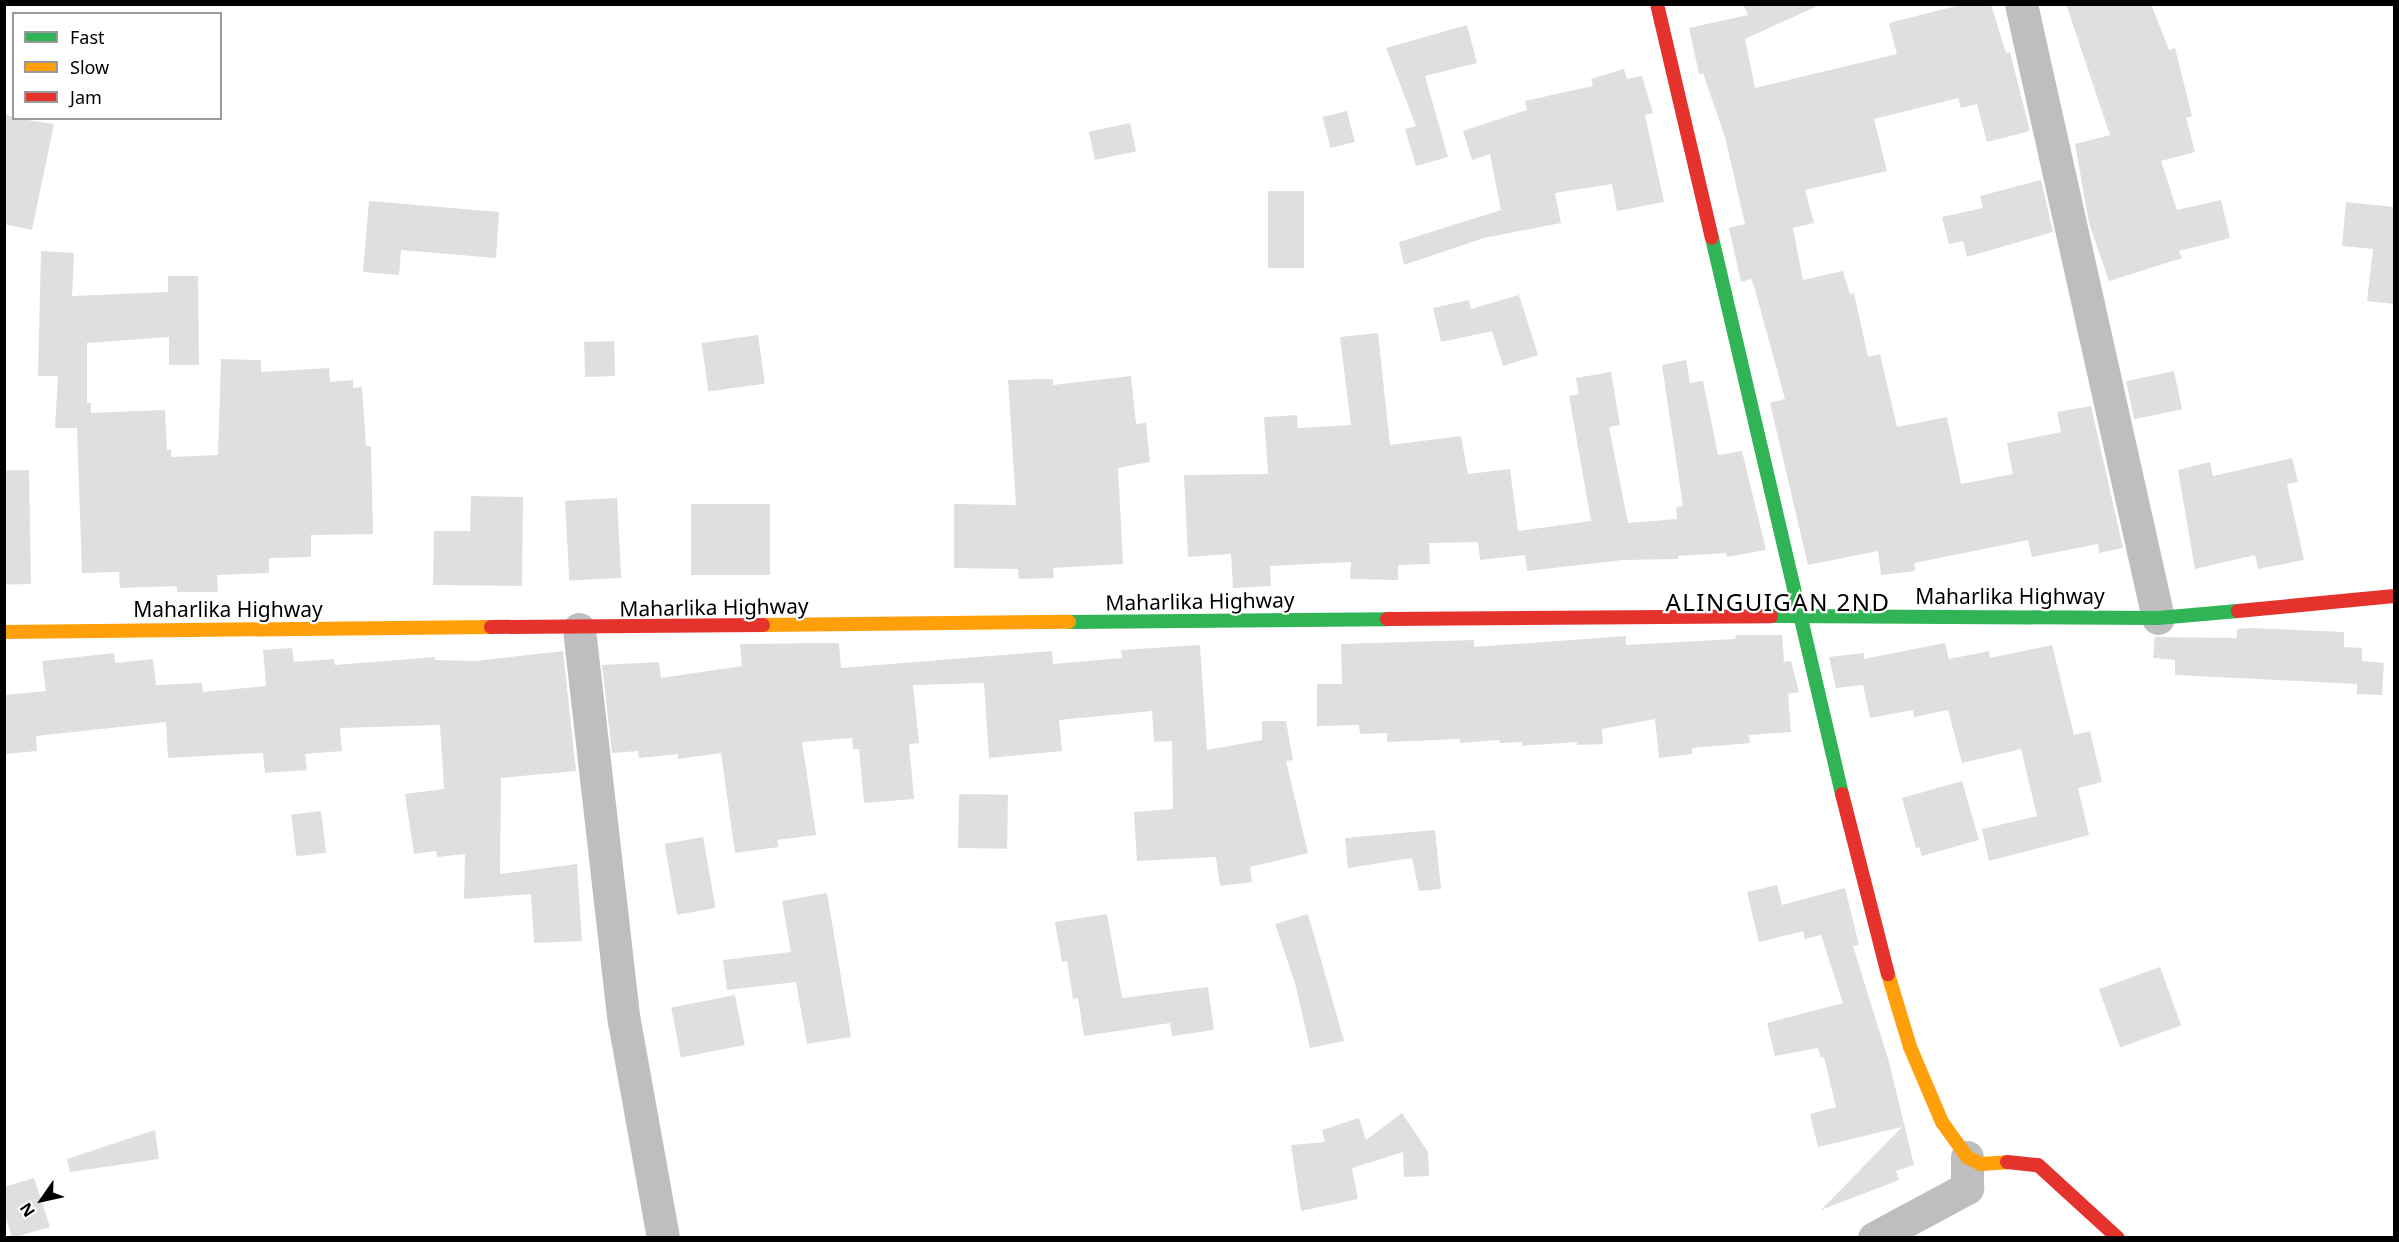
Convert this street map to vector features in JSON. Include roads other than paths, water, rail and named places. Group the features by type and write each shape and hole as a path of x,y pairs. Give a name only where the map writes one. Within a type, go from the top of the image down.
{"main road":[{"path":"1662,6 1798,618 1872,922 1910,1047 1942,1122 1967,1157 1981,1164 2025,1161 2038,1166 2118,1238"},
{"name":"Maharlika Highway","path":"4,632 1798,618 2158,618 2394,596"}],"street":[{"path":"2021,4 2158,618"},
{"path":"579,629 624,1021 663,1238"},
{"path":"1874,1238 1967,1188 1967,1157"}],"district":[{"name":"ALINGUIGAN 2ND","path":"1778,602"}]}
